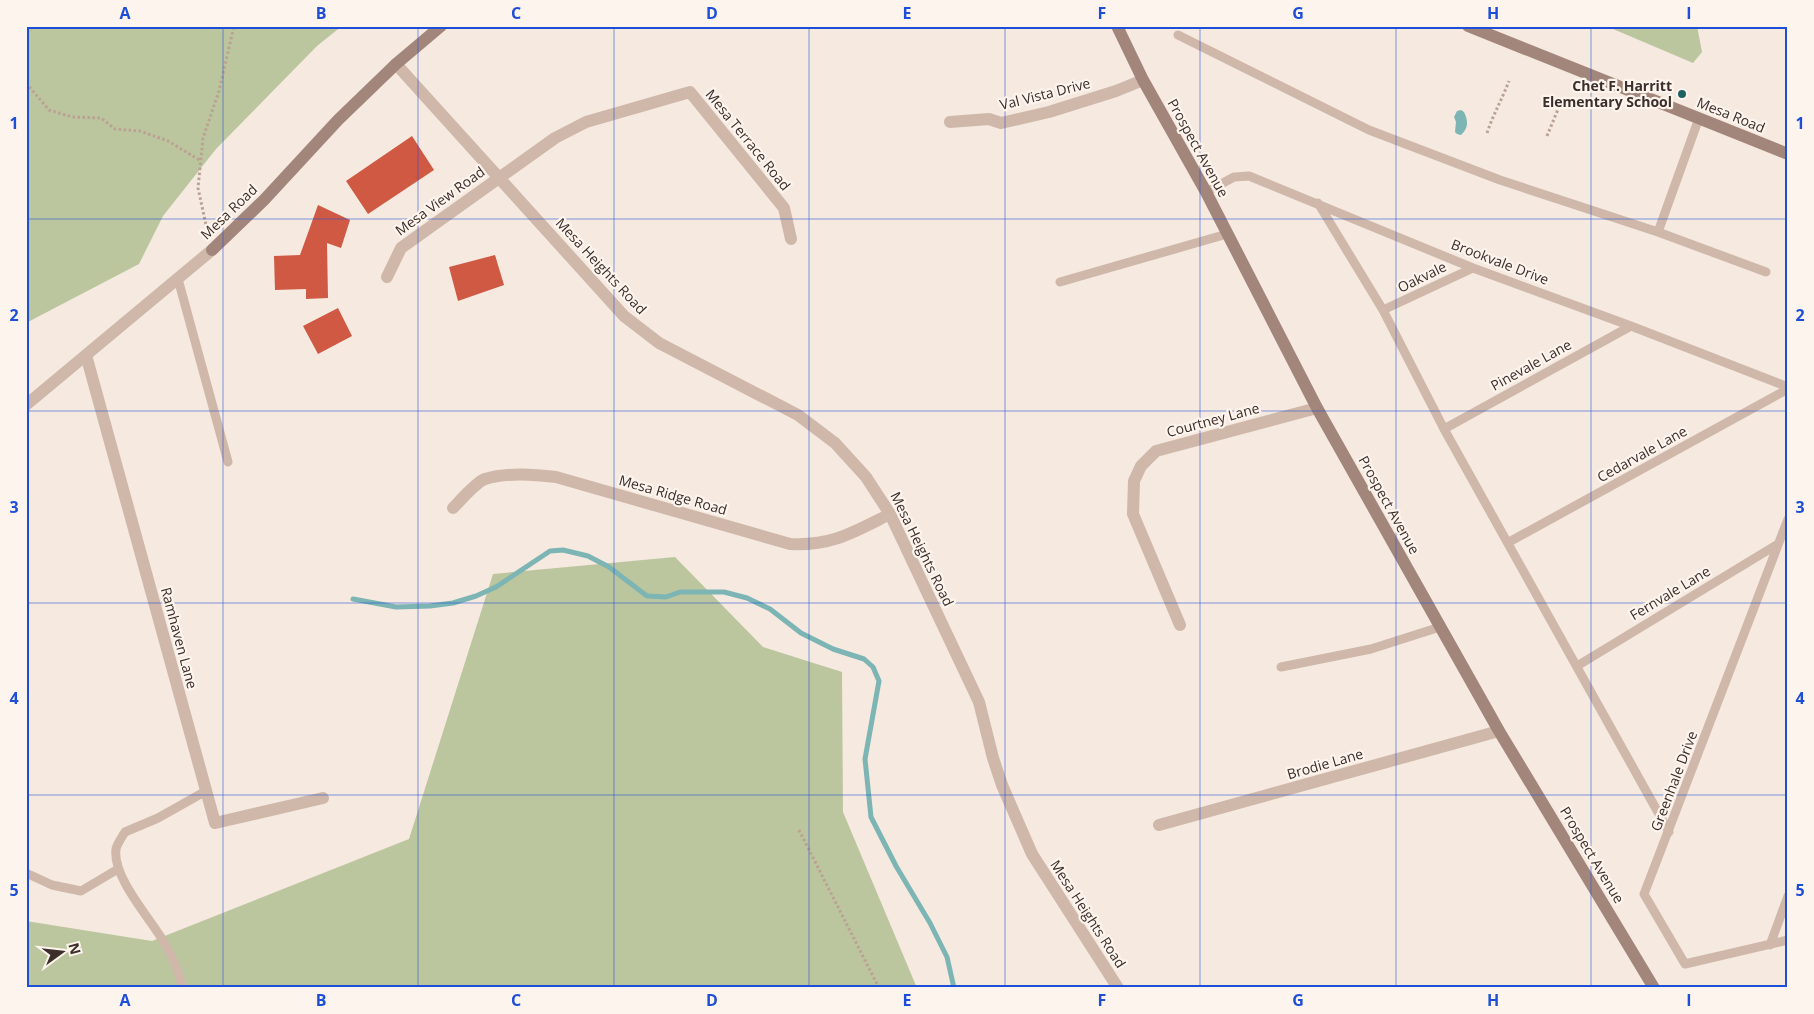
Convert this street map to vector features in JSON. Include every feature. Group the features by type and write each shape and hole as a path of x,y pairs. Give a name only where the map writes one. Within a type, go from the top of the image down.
{"street":[{"name":"Mesa Road","path":"26,405 212,250 264,200 338,120 396,64 441,26"},
{"name":"Prospect Avenue","path":"1117,26 1144,80 1206,192 1317,408 1499,731 1654,988"},
{"name":"Mesa Road","path":"1468,26 1788,154"},
{"name":"Mesa Heights Road","path":"396,64 624,316 659,343 798,414 817,428 852,460 866,476 890,514 979,702 992,758 1016,820 1032,854 1118,988"},
{"name":"Val Vista Drive","path":"950,122 989,120 1001,123 1050,112 1144,80"},
{"name":"Mesa Terrace Road","path":"499,177 555,138 586,122 690,92 784,208 791,238"},
{"name":"Mesa View Road","path":"387,277 401,248 499,177"},
{"name":"Ramhaven Lane","path":"86,355 215,823 323,798"},
{"name":"Courtney Lane","path":"1180,625 1133,514 1134,481 1141,466 1156,451 1317,408"},
{"name":"Mesa Ridge Road","path":"452,508 484,480 527,474 556,476 790,544 822,543 838,539 890,514"},
{"name":"Brodie Lane","path":"1158,826 1499,731"}],"lane":[{"path":"1178,34 1369,130 1500,180 1658,232 1766,272"},
{"path":"1658,232 1699,118"},
{"name":"Brookvale Drive","path":"1206,192 1234,176 1249,176 1473,268 1631,326 1788,388"},
{"path":"1318,204 1383,310 1444,429 1669,832"},
{"path":"1060,282 1227,234"},
{"name":"Oakvale","path":"1383,310 1473,268"},
{"path":"178,279 228,462"},
{"name":"Pinevale Lane","path":"1444,429 1631,326"},
{"name":"Cedarvale Lane","path":"1508,542 1788,388"},
{"name":"Greenhale Drive","path":"1770,945 1685,964 1644,894 1788,519"},
{"name":"Fernvale Lane","path":"1577,666 1778,544"},
{"path":"1282,668 1371,649 1440,627"},
{"path":"183,988 165,944 136,901 118,869 116,849 124,832 158,818 206,791"},
{"path":"26,873 52,885 81,891 118,869"},
{"path":"1770,945 1788,896"},
{"path":"1770,945 1788,940"}],"path":[{"path":"212,250 198,188 204,138 219,91 234,26"},
{"path":"1487,133 1496,107 1504,95 1509,81"},
{"path":"26,83 49,110 72,117 101,118 115,129 140,131 168,141 201,161"},
{"path":"1547,136 1561,102"},
{"path":"799,830 879,988"}],"green space":[{"path":"26,26 342,26 317,46 216,149 163,216 139,264 26,323"},
{"path":"1606,26 1697,26 1702,52 1693,63"},
{"path":"675,557 763,647 842,672 843,812 917,988 26,988 26,921 152,941 409,839 493,574"}],"water":[{"path":"1461,110 1464,112 1467,124 1461,135 1455,132 1456,122 1454,117 1457,111"}],"building":[{"path":"412,136 434,170 368,214 346,181"},
{"path":"318,205 350,220 341,248 327,243 328,298 306,299 306,289 275,290 274,256 300,255"},
{"path":"495,255 504,285 458,301 449,267"},
{"path":"338,308 352,336 318,354 303,326"}],"waterway":[{"path":"353,599 396,607 453,603 496,587 550,551 563,550 588,556 609,567 647,596 666,597 680,592 724,592 747,598 770,609 801,633 833,649 864,659 873,667 879,681 865,759 871,817 947,957 954,988"}],"place":[{"name":"Chet F. Harritt Elementary School","path":"1682,94"}]}
